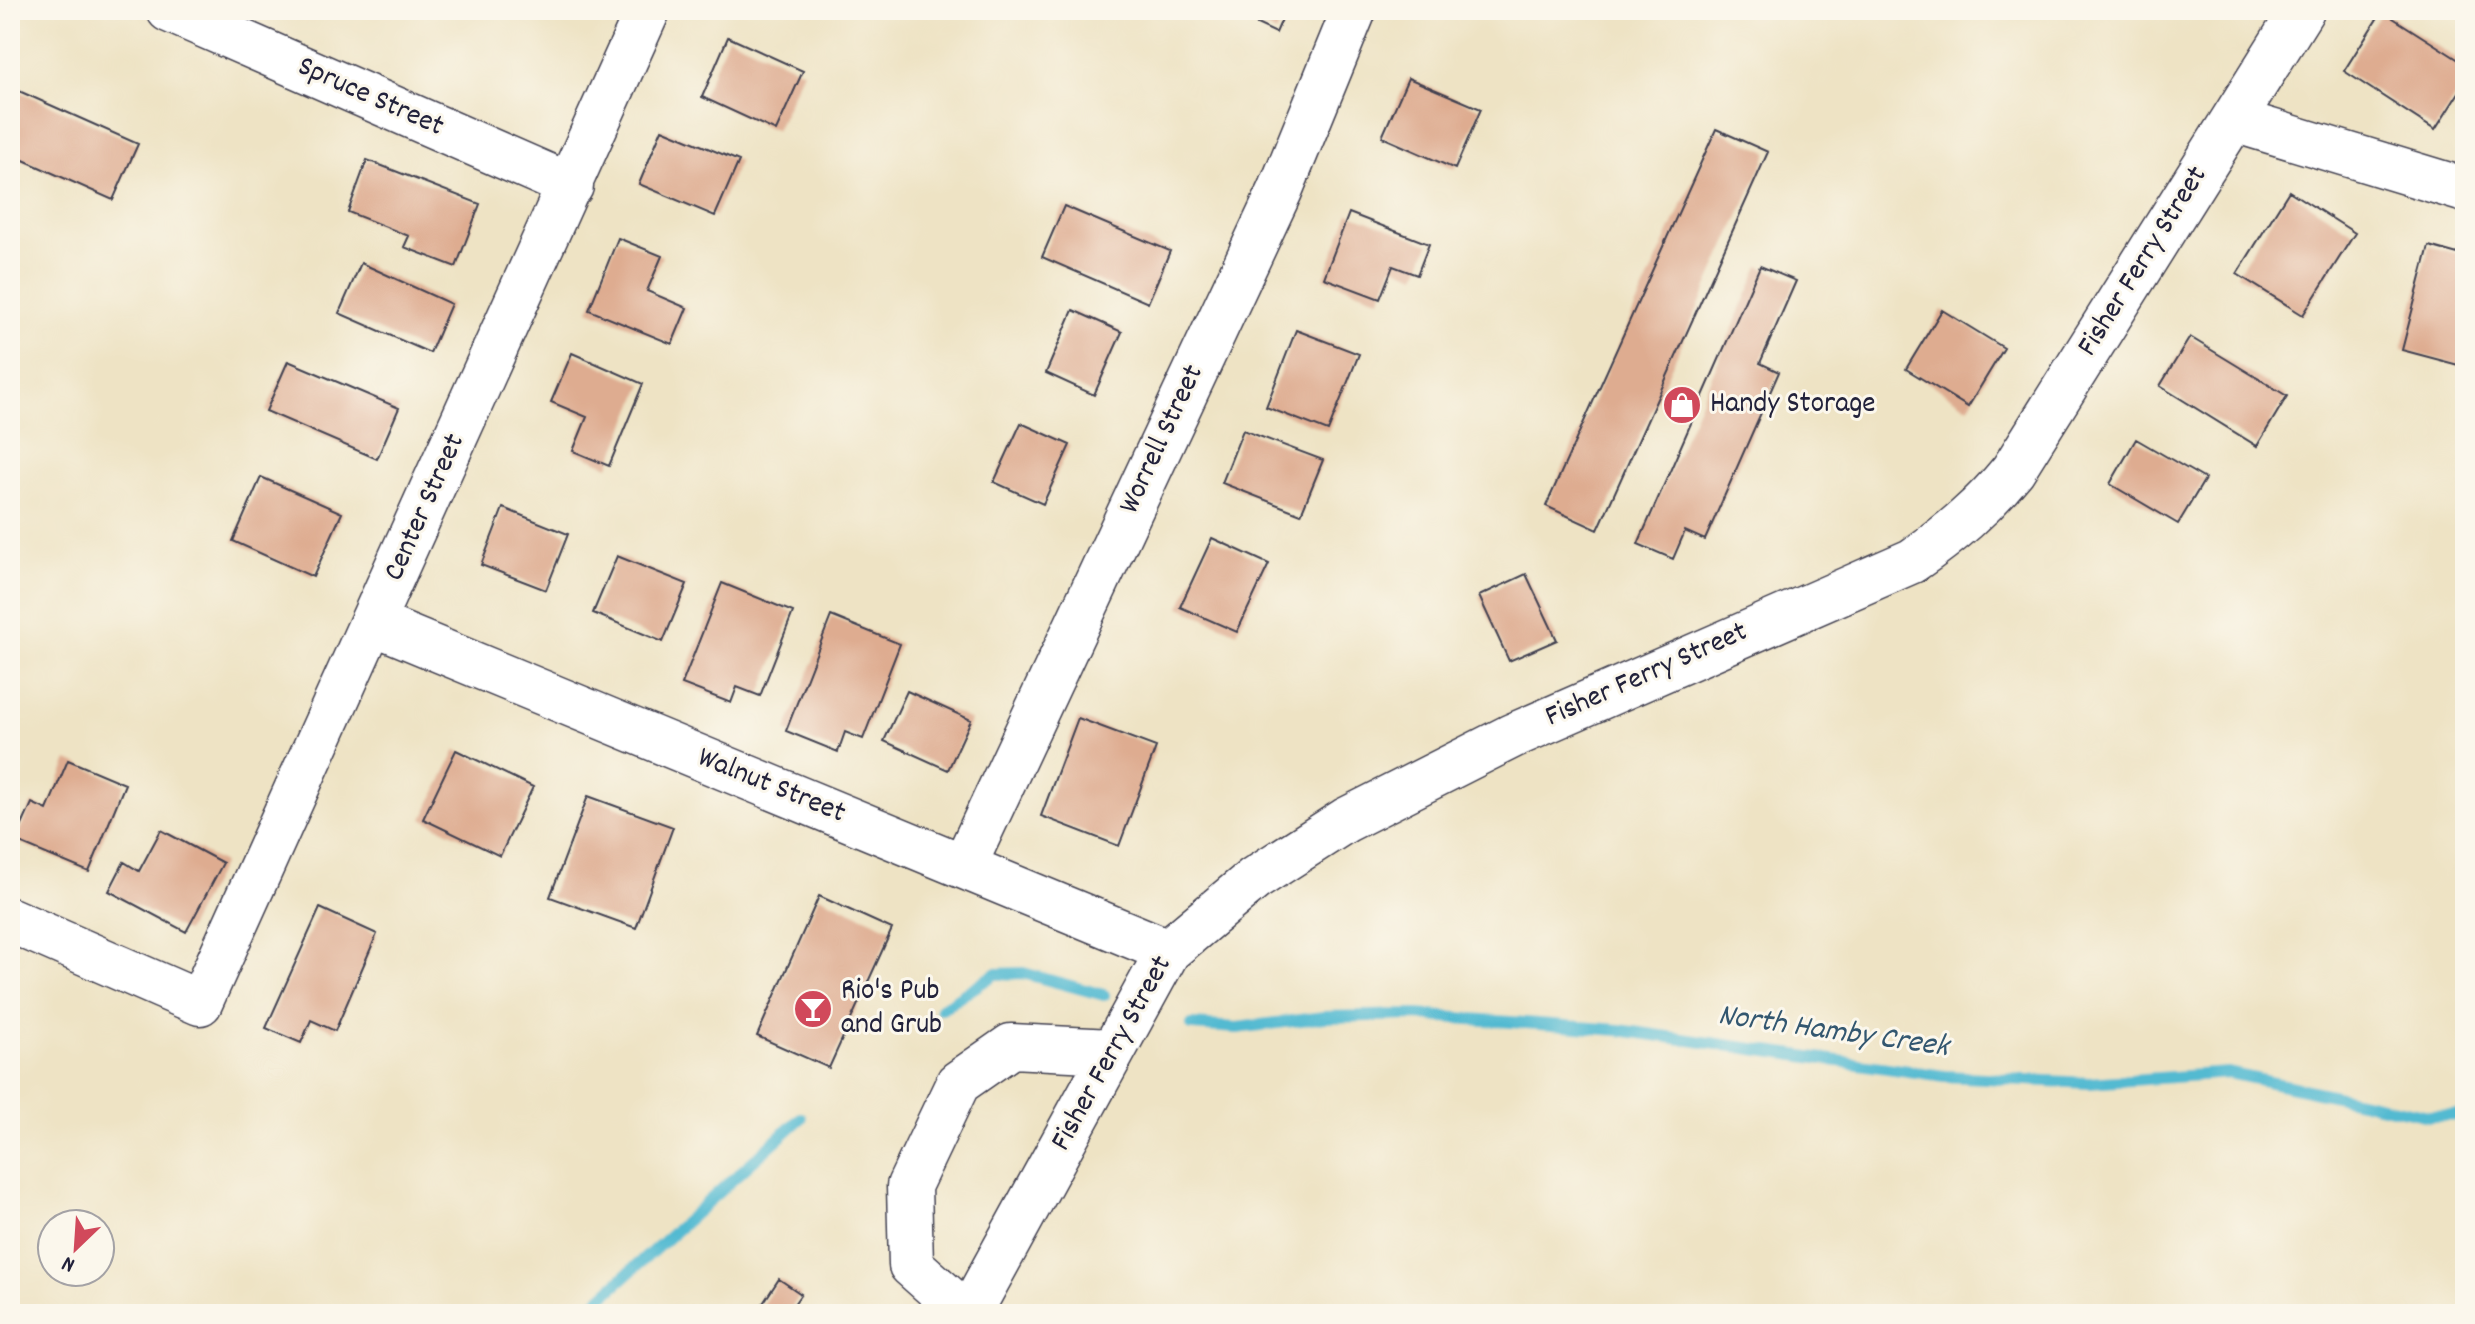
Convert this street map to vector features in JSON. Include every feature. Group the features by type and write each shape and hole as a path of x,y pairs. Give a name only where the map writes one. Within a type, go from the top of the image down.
{"street":[{"name":"Spruce Street","path":"169,10 571,186"},
{"name":"Center Street","path":"10,920 200,1003 648,10"},
{"name":"Worrell Street","path":"964,866 1280,191 1354,10"},
{"name":"Fisher Ferry Street","path":"967,1314 1168,951 1254,879 1346,820 1512,736 1912,561 1952,534 1987,502 2013,470 2302,10"},
{"path":"2234,120 2465,190"},
{"name":"Walnut Street","path":"374,623 1168,951"},
{"path":"967,1314 911,1265 909,1186 958,1083 1011,1046 1112,1051"}],"building":[{"path":"1227,10 1286,10 1276,33"},
{"path":"2382,11 2465,64 2465,83 2435,130 2344,71"},
{"path":"728,37 803,71 776,131 702,97"},
{"path":"1408,78 1481,109 1455,169 1382,137"},
{"path":"10,87 138,144 113,200 10,154"},
{"path":"662,129 739,161 715,216 639,184"},
{"path":"1716,129 1768,152 1598,530 1546,506"},
{"path":"367,160 480,204 456,267 404,247 409,236 348,212"},
{"path":"2289,191 2355,233 2303,315 2237,274"},
{"path":"1064,206 1170,251 1148,303 1042,257"},
{"path":"1349,213 1429,244 1417,275 1393,266 1380,299 1324,278"},
{"path":"618,238 662,256 647,291 687,308 672,344 589,310"},
{"path":"2429,246 2465,256 2462,366 2402,350"},
{"path":"361,263 451,304 430,353 339,313"},
{"path":"1760,266 1796,281 1760,363 1779,372 1705,540 1685,531 1673,559 1638,544"},
{"path":"1073,310 1122,332 1094,395 1046,373"},
{"path":"1942,310 2004,348 1968,407 1906,369"},
{"path":"1296,330 1359,354 1328,431 1266,407"},
{"path":"2190,337 2287,396 2257,446 2160,386"},
{"path":"572,353 643,384 609,466 573,451 587,417 551,402"},
{"path":"288,361 399,408 377,459 266,411"},
{"path":"1021,423 1070,445 1043,504 994,482"},
{"path":"1243,430 1323,460 1301,514 1222,483"},
{"path":"2136,439 2205,479 2178,524 2110,484"},
{"path":"261,477 342,513 313,577 233,541"},
{"path":"503,508 568,534 546,590 481,565"},
{"path":"1212,538 1269,564 1237,632 1180,607"},
{"path":"617,556 687,584 663,642 593,613"},
{"path":"1526,574 1557,640 1509,661 1479,596"},
{"path":"722,583 793,612 760,696 737,687 731,703 682,684"},
{"path":"831,616 900,644 863,739 845,732 838,752 786,731"},
{"path":"907,691 971,720 948,770 884,741"},
{"path":"1078,718 1156,747 1119,846 1041,816"},
{"path":"456,750 533,787 500,856 423,819"},
{"path":"68,760 125,784 89,872 15,841 32,803 47,810"},
{"path":"588,796 673,827 636,928 550,897"},
{"path":"161,830 223,863 186,932 109,891 124,862 139,871"},
{"path":"819,896 892,929 829,1068 757,1036"},
{"path":"320,908 377,934 335,1031 311,1020 301,1043 266,1028"},
{"path":"779,1279 801,1294 787,1314 756,1314"}],"waterway":[{"name":"North Hamby Creek","path":"941,1009 995,974 1023,973 1104,995"},
{"name":"North Hamby Creek","path":"1192,1025 1237,1028 1324,1017 1416,1015 1619,1030 1944,1076 2089,1083 2228,1073 2429,1116 2465,1115"},
{"name":"North Hamby Creek","path":"583,1314 801,1118"}],"place":[{"name":"Handy Storage","path":"1682,405"},
{"name":"Rio's Pub and Grub","path":"813,1009"}]}
